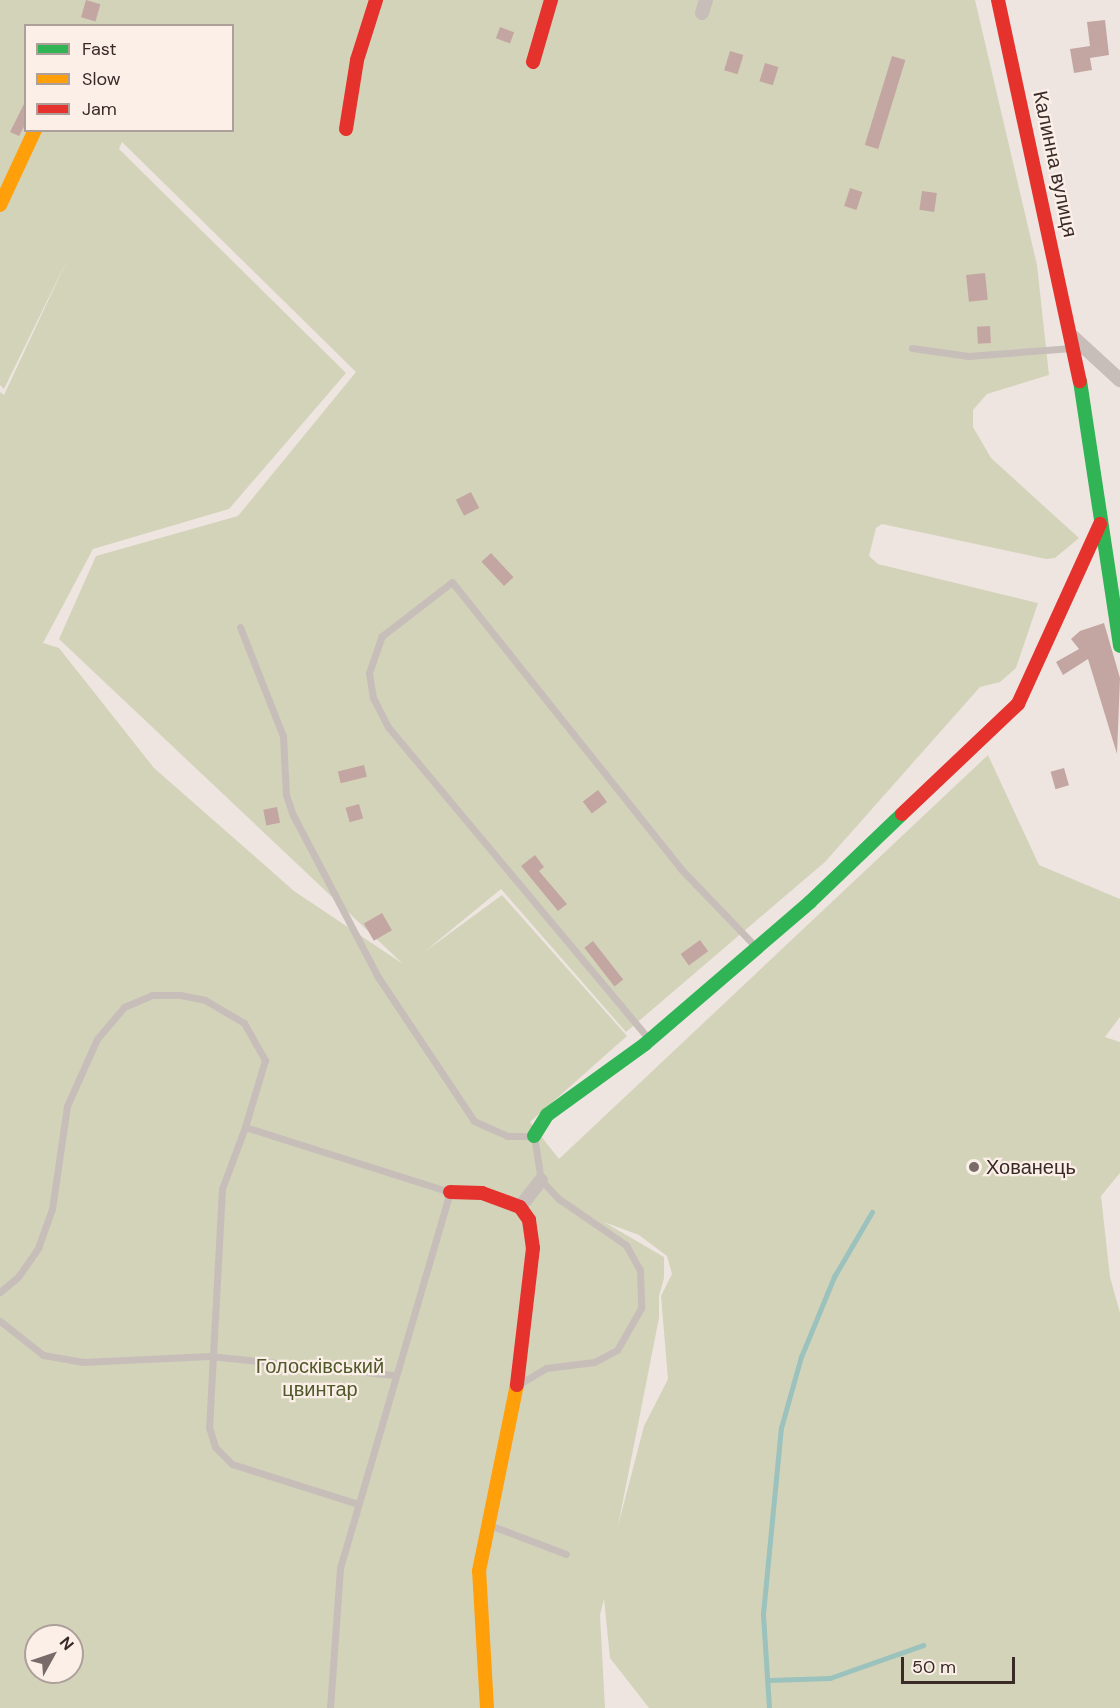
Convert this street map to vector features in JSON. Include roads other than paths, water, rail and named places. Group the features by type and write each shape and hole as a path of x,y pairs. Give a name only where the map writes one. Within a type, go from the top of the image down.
{"street":[{"path":"346,129 357,60 376,0"},
{"path":"533,62 551,0"},
{"name":"Калинна вулиця","path":"998,0 1074,343 1120,646"},
{"path":"0,205 34,132"},
{"path":"1074,343 1120,380"},
{"path":"534,1136 547,1115 650,1040 757,948 1018,704 1100,524"},
{"path":"520,1207 541,1180"},
{"path":"450,1192 482,1193 520,1207 529,1220 533,1248 515,1393 479,1571 479,1631 487,1708"}],"lane":[{"path":"912,348 968,356 1074,343"},
{"path":"650,1040 388,727 373,698 369,673 382,636 452,582 680,868 757,948"},
{"path":"240,627 283,736 286,795 293,815 340,911 443,1079 474,1121 507,1136 534,1136 541,1180 559,1199 626,1245 640,1270 641,1308 628,1339 606,1358 546,1368 527,1378 515,1393"},
{"path":"0,1292 18,1277 38,1248 52,1209 67,1106 97,1039 124,1007 152,995 180,995 212,1003 244,1023 265,1060 245,1127 222,1189 210,1356 209,1427 215,1447 232,1464 358,1504"},
{"path":"245,1127 450,1192 393,1375 340,1568 330,1708"},
{"path":"0,1321 43,1355 83,1362 210,1356 393,1375"},
{"path":"487,1524 566,1554"}],"waterway":[{"path":"769,1708 763,1614 781,1428 801,1357 834,1277 872,1212"},
{"path":"770,1680 830,1678 923,1645"}],"place":[{"name":"Хованець","path":"974,1167"}],"park label":[{"name":"Голосківський цвинтар","path":"320,1378"}]}
